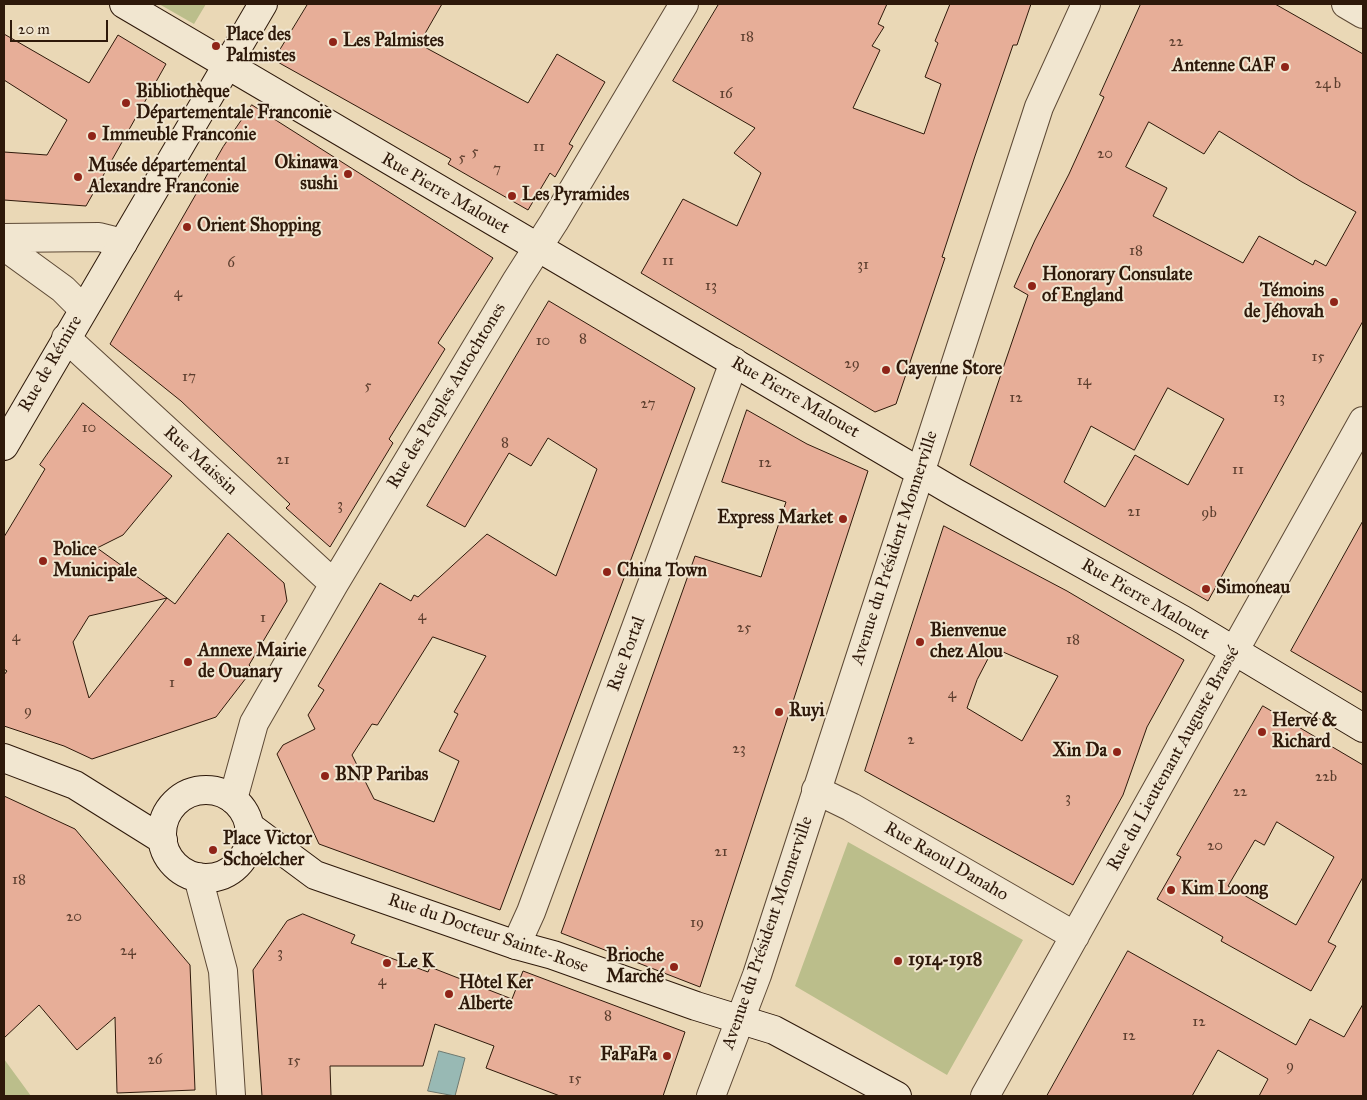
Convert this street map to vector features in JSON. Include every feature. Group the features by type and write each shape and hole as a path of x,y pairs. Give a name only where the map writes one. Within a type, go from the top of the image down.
{"street":[{"name":"Rue Pierre Malouet","path":"124,4 920,472 1183,620 1363,728"},
{"name":"Rue de Rémire","path":"4,446 264,4"},
{"name":"Rue des Peuples Autochtones","path":"233,799 254,723 334,584 684,4"},
{"name":"Avenue du Président Monnerville","path":"712,1096 739,1019 757,975 1039,107 1086,4"},
{"path":"1346,4 1363,14"},
{"path":"4,238 99,237 123,243"},
{"path":"4,246 62,289 84,308"},
{"name":"Rue Maissin","path":"66,338 334,584"},
{"name":"Rue Portal","path":"516,944 531,912 734,362"},
{"name":"Rue du Lieutenant Auguste Brassé","path":"985,1096 1363,421"},
{"path":"4,758 75,785 163,840"},
{"name":"Rue Raoul Danaho","path":"816,790 851,807 1075,936"},
{"path":"200,791 212,791 233,799 246,816 249,826 248,847 238,865 219,876 198,877 188,874 171,860 163,840 165,818 171,808 184,797 200,791"},
{"name":"Rue du Docteur Sainte-Rose","path":"249,826 315,875 516,944 553,954 696,1006 774,1030 897,1096"},
{"path":"198,877 223,971 231,1096"}],"green space":[{"name":"Place des Palmistes","path":"159,4 206,4 194,24"},
{"path":"848,842 1023,940 947,1075 795,986"},
{"path":"4,1059 31,1096 4,1096"}],"water":[{"path":"439,1051 465,1058 455,1096 428,1091"}],"building":[{"path":"308,4 442,4 419,44 528,103 557,54 605,82 569,144 573,146 555,177 550,173 528,210 448,164 451,159 274,60"},
{"path":"719,4 887,4 878,24 884,27 872,46 880,50 853,108 924,134 941,84 925,77 938,43 935,41 950,4 1031,4 1017,45 1013,45 975,156 942,257 945,258 896,404 875,412 641,273 683,199 737,226 761,173 734,153 755,128 673,81"},
{"path":"1141,4 1275,4 1363,54 1363,321 1208,601 970,465 1028,295 1014,287 1104,97 1100,95","holes":["1149,122 1204,154 1219,131 1302,182 1356,212 1326,266 1315,260 1313,265 1259,236 1243,263 1153,216 1167,188 1126,167","1168,388 1224,419 1188,485 1135,455 1105,507 1064,482 1091,426 1134,450"]},
{"name":"Immeuble Franconie","path":"4,34 89,83 118,35 166,64 86,206 4,200 4,152 47,155 67,120 4,80"},
{"path":"252,105 493,258 438,343 445,349 389,439 393,443 330,547 286,508 290,504 181,401 110,344 223,147"},
{"path":"549,301 695,388 500,910 319,844 277,754 283,745 315,729 308,715 324,690 318,686 380,583 411,601 414,595 418,597 487,534 556,576 597,469 548,438 531,466 509,453 465,527 427,506","holes":["433,637 486,656 454,712 458,714 439,751 459,761 434,822 374,799 352,755 372,724 377,725"]},
{"path":"83,403 172,476 123,535 97,548 167,598 175,604 228,533 284,583 287,601 249,665 253,669 216,717 92,759 64,746 4,726 4,675 7,671 4,669 4,537 45,469 40,465","holes":["167,598 89,698 73,642 89,616"]},
{"path":"747,410 807,444 868,471 700,987 561,933 695,556 761,577 786,502 722,482"},
{"path":"1363,521 1363,693 1291,651"},
{"path":"944,526 1067,591 1184,660 1147,727 1123,795 1073,885 865,771","holes":["994,648 1058,676 1022,741 967,708 977,680"]},
{"path":"1263,706 1363,765 1363,877 1328,942 1336,946 1311,991 1221,941 1223,937 1157,899 1181,857 1177,855","holes":["1277,822 1334,857 1296,925 1228,886 1255,840 1264,845"]},
{"path":"4,796 75,829 190,965 195,1090 117,1093 115,1017 77,1050 39,1005 4,1038"},
{"path":"303,914 355,935 351,943 428,972 430,967 512,999 523,971 685,1032 663,1096 560,1096 486,1068 494,1046 435,1024 423,1066 330,1066 331,1096 262,1096 253,970 287,921"},
{"path":"1128,951 1296,1045 1310,1019 1344,1037 1363,1004 1363,1096 1259,1096 1268,1079 1218,1050 1192,1096 1047,1096"}],"place":[{"name":"Les Palmistes","path":"333,42"},
{"name":"Place des Palmistes","path":"216,46"},
{"name":"Antenne CAF","path":"1285,67"},
{"name":"Bibliothèque Départementale Franconie","path":"126,103"},
{"name":"Immeuble Franconie","path":"92,136"},
{"name":"Okinawa sushi","path":"348,174"},
{"name":"Musée départemental Alexandre Franconie","path":"78,177"},
{"name":"Les Pyramides","path":"512,196"},
{"name":"Orient Shopping","path":"187,227"},
{"name":"Honorary Consulate of England","path":"1032,286"},
{"name":"Témoins de Jéhovah","path":"1334,302"},
{"name":"Cayenne Store","path":"886,370"},
{"name":"Express Market","path":"843,519"},
{"name":"Police Municipale","path":"43,561"},
{"name":"China Town","path":"607,572"},
{"name":"Simoneau","path":"1206,589"},
{"name":"Bienvenue chez Alou","path":"920,642"},
{"name":"Annexe Mairie de Ouanary","path":"188,662"},
{"name":"Ruyi","path":"779,712"},
{"name":"Hervé & Richard","path":"1262,732"},
{"name":"Xin Da","path":"1117,752"},
{"name":"BNP Paribas","path":"325,776"},
{"name":"Place Victor Schoelcher","path":"213,850"},
{"name":"Kim Loong","path":"1171,890"},
{"name":"1914-1918","path":"898,961"},
{"name":"Le K","path":"387,963"},
{"name":"Brioche Marché","path":"674,967"},
{"name":"Hôtel Ker Alberte","path":"449,994"},
{"name":"FaFaFa","path":"667,1056"}]}
